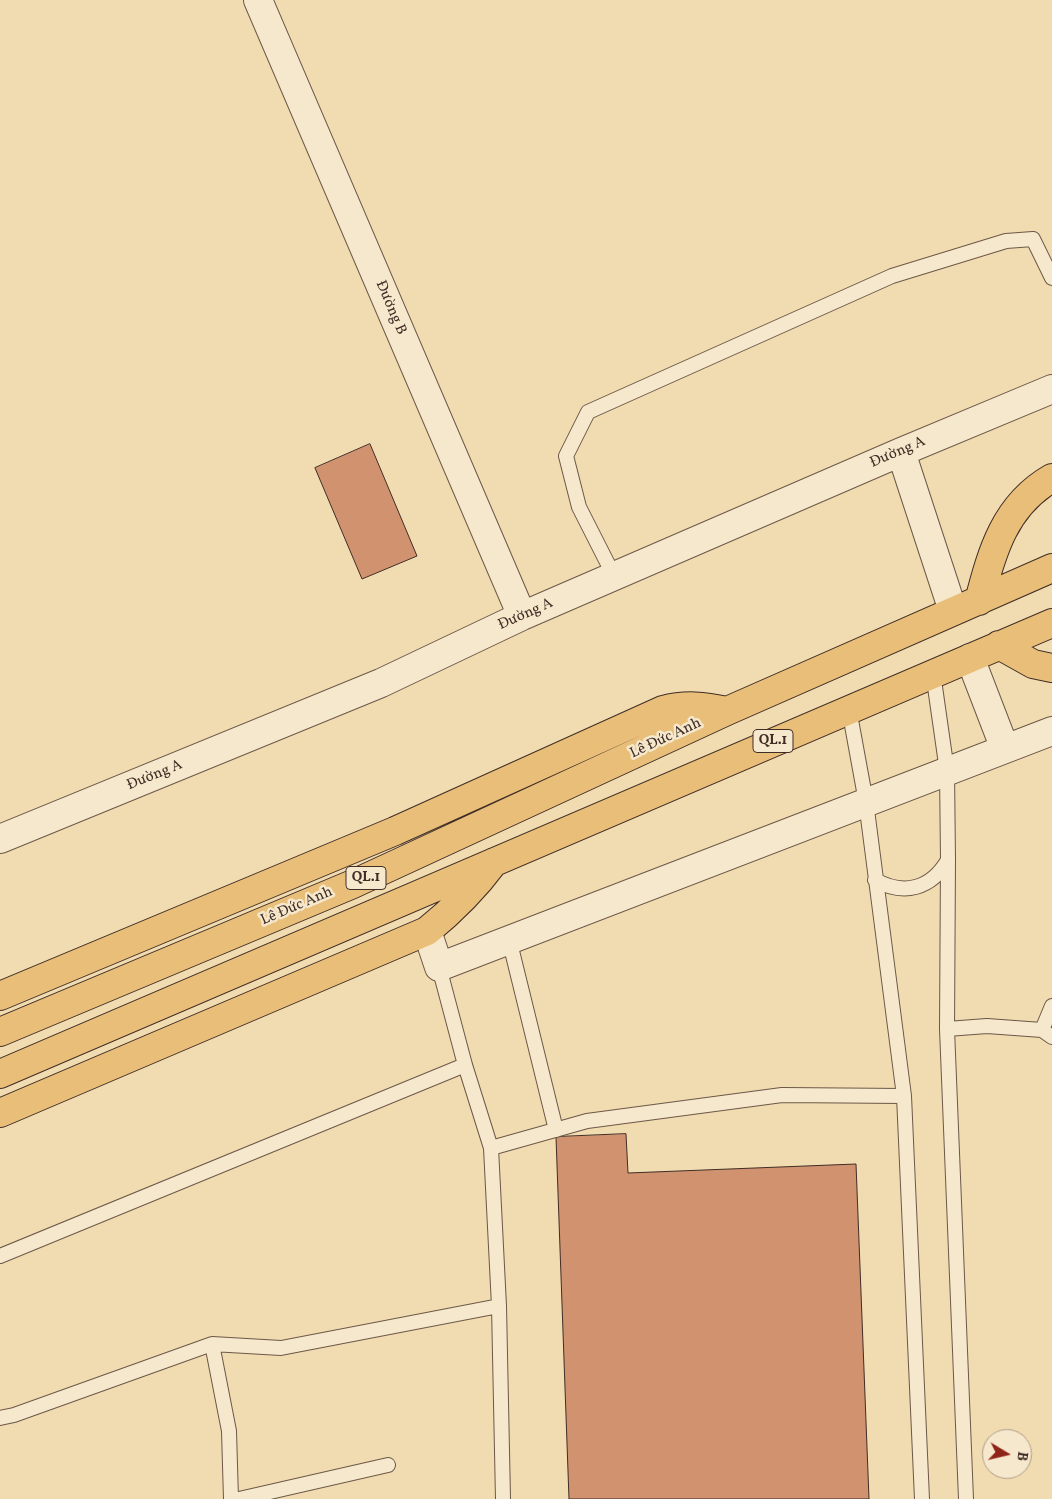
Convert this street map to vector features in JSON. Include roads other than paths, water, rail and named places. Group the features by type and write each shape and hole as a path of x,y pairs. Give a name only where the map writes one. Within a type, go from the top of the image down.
{"highway":[{"path":"979,601 997,543 1011,514 1039,486 1052,478"},
{"name":"Lê Đức Anh","path":"0,1032 353,884 727,711 979,601 1048,566"},
{"name":"QL.1","path":"0,1074 363,919 495,860 1052,623"},
{"path":"999,646 1033,664 1052,668"},
{"name":"Lê Đức Anh","path":"0,996 395,831 663,710 683,705 707,706 727,711"},
{"path":"0,1113 427,931 457,907 474,889 495,860"},
{"path":"363,919 427,931"}],"street":[{"name":"Đường B","path":"258,0 522,616"},
{"name":"Đường A","path":"0,839 381,683 522,616 901,452 1052,389"},
{"path":"901,452 953,611"},
{"path":"970,658 1005,749"},
{"path":"427,931 439,966 1052,731"}],"lane":[{"path":"614,576 579,507 566,456 588,412 892,276 1006,242 1033,239 1052,278"},
{"path":"933,674 946,772 948,860 947,1028 966,1499"},
{"path":"849,709 866,802 904,1096 922,1499"},
{"path":"875,880 894,888 916,888 935,878 948,860"},
{"path":"509,939 556,1130"},
{"path":"439,966 465,1065 491,1148 499,1306 503,1499"},
{"path":"947,1028 987,1026 1047,1033 1052,1006"},
{"path":"0,1256 465,1065"},
{"path":"491,1148 587,1122 782,1095 904,1096"},
{"path":"0,1418 212,1344 281,1348 499,1306"},
{"path":"212,1344 229,1431 231,1499"},
{"path":"238,1499 388,1465"}]}
